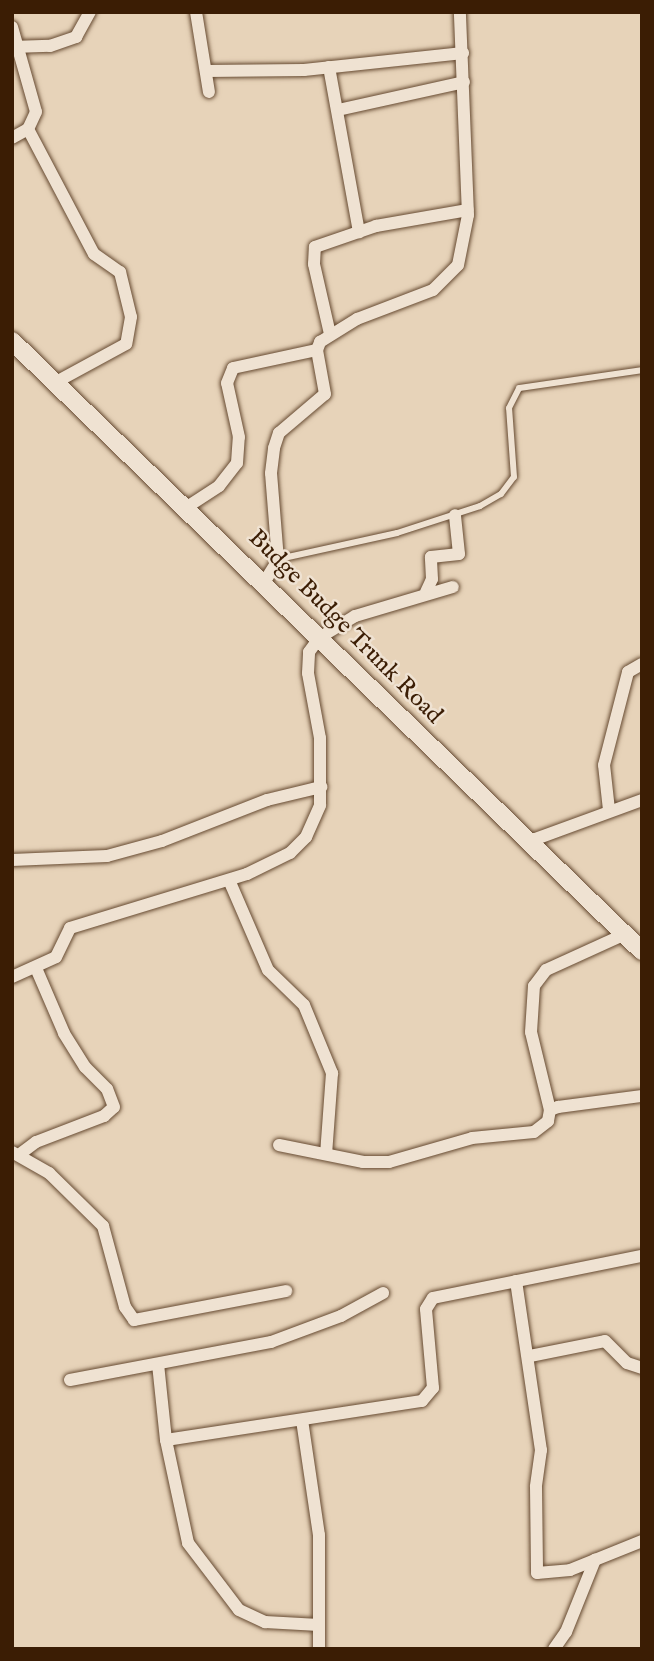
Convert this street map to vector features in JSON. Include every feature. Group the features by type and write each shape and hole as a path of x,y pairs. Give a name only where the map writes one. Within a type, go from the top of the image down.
{"main road":[{"name":"Budge Budge Trunk Road","path":"12,341 265,581 319,638 642,951"}],"street":[{"path":"15,47 50,47 76,37 90,12"},
{"path":"196,12 209,92"},
{"path":"187,508 219,486 237,463 239,437 227,383 233,368 317,350 330,334 357,319 433,290 447,280 462,252 468,210 460,12"},
{"path":"12,27 15,47 36,112 28,129 12,138"},
{"path":"206,71 329,67 463,52"},
{"path":"329,67 359,232"},
{"path":"338,110 464,82"},
{"path":"28,129 94,254 120,272 131,317 127,344 55,382"},
{"path":"330,334 313,252 320,244 359,232 468,210"},
{"path":"265,581 278,560 274,448 279,433 326,394 317,350"},
{"path":"426,592 432,579 431,557 459,554 455,516"},
{"path":"12,977 56,957 70,928 229,880 290,853 306,837 320,805 320,738 308,673 309,652 319,638 355,616 426,592 453,587"},
{"path":"609,810 604,765 628,672 642,664"},
{"path":"12,860 107,856 162,841 255,804 321,787"},
{"path":"530,841 642,800"},
{"path":"229,880 268,970 303,1005 332,1073 327,1154"},
{"path":"279,1145 363,1162 402,1159 472,1138 534,1132 548,1121 550,1110 531,1032 534,986 546,970 625,934"},
{"path":"36,968 64,1033 85,1067 107,1089 114,1107 104,1116 36,1142 16,1153 69,1190 103,1226 125,1307 134,1320 286,1291"},
{"path":"550,1110 642,1096"},
{"path":"166,1440 422,1401 429,1396 434,1379 428,1302 642,1256"},
{"path":"516,1281 530,1356 541,1450 536,1486 537,1573 555,1574 642,1541"},
{"path":"70,1380 271,1342 341,1316 383,1293"},
{"path":"530,1356 605,1341 626,1363 642,1368"},
{"path":"158,1364 166,1440 185,1536 239,1611 265,1622 319,1625"},
{"path":"302,1420 319,1535 319,1649"},
{"path":"554,1649 566,1632 595,1560"}],"lane":[{"path":"278,560 455,516 501,494 514,477 509,408 519,388 642,370"}]}
